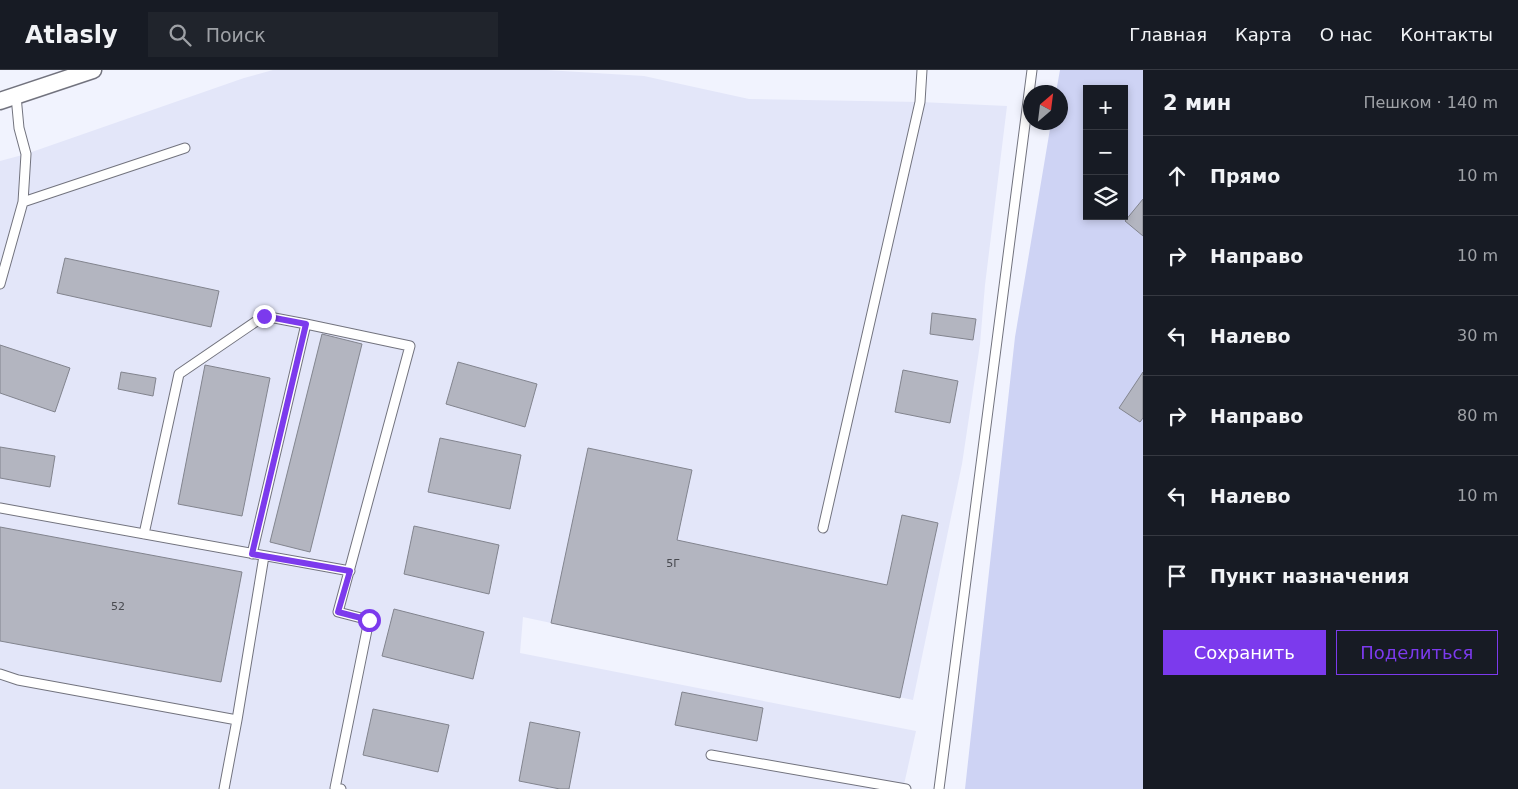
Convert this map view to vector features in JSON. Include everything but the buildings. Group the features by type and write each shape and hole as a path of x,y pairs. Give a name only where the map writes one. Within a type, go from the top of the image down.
{"street":[{"path":"0,101 93,70"}],"lane":[{"path":"823,528 920,102 922,70"},
{"path":"939,789 1032,70"},
{"path":"0,284 23,202 26,154 19,128 16,96"},
{"path":"23,202 185,148"},
{"path":"144,534 179,374 264,316 410,346 338,612 369,620 335,788 341,789"},
{"path":"252,554 306,324"},
{"path":"0,508 350,571"},
{"path":"224,789 264,556"},
{"path":"0,674 18,680 237,720"},
{"path":"711,755 906,789"}],"shaded area":[{"path":"273,70 546,70 644,76 749,99 920,102 1007,106 985,285 980,344 962,464 913,700 523,617 520,653 916,731 903,789 0,789 0,161 26,154 244,78"},
{"path":"1060,70 1143,70 1143,789 965,789 1015,337 1050,130 1068,130 1068,85 1057,85"}],"route":[{"path":"264,316 306,324 252,554 350,571 338,612 369,620"}]}
